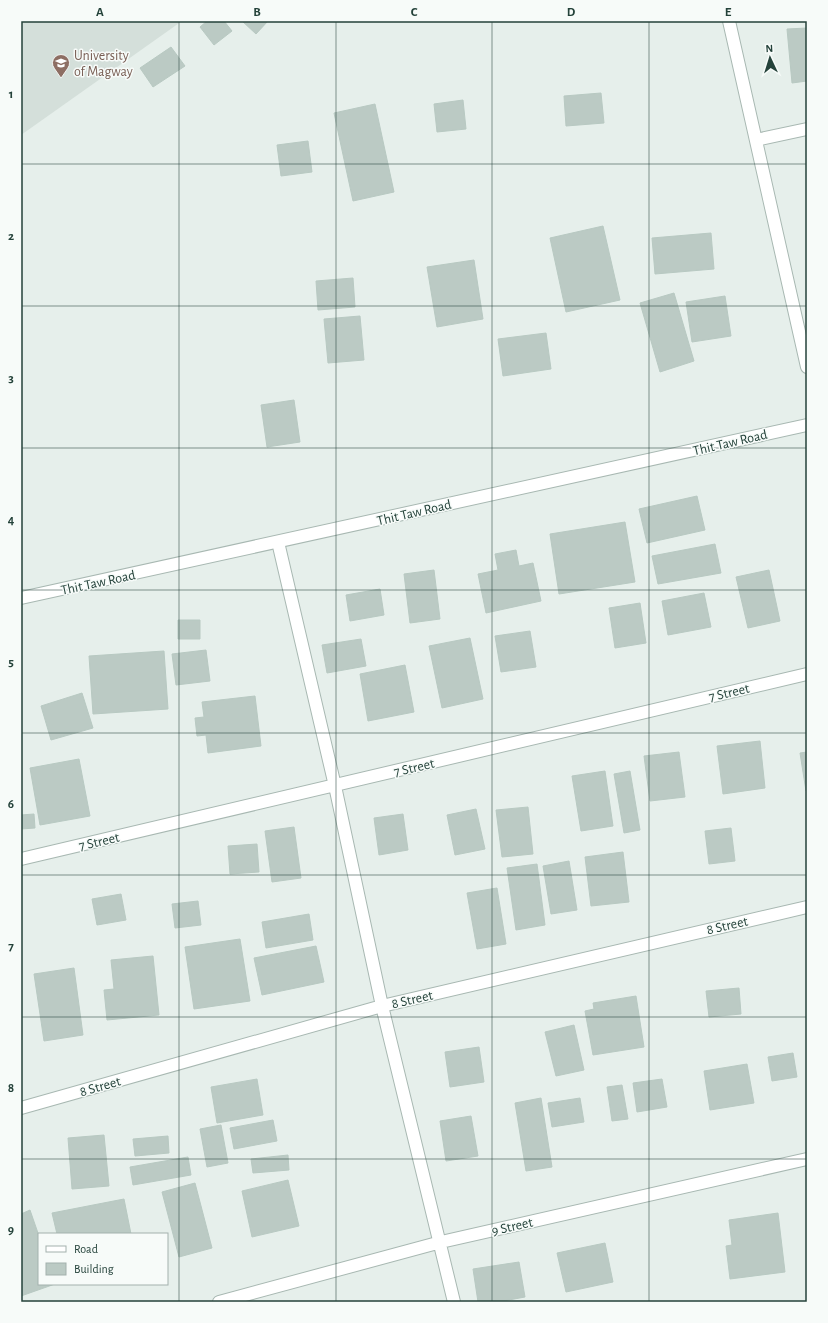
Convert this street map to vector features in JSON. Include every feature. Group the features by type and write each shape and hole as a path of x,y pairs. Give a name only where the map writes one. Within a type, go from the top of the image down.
{"street":[{"path":"730,21 807,367"},
{"path":"756,140 807,129"},
{"name":"Thit Taw Road","path":"21,598 807,425"},
{"path":"278,542 335,786 382,1006 441,1242 454,1302"},
{"name":"7 Street","path":"21,859 807,674"},
{"name":"8 Street","path":"21,1108 382,1006 807,907"},
{"name":"9 Street","path":"219,1302 441,1242 807,1159"}],"shaded area":[{"name":"University of Magway","path":"21,21 182,21 21,135"}],"building":[{"path":"207,21 224,21 232,31 214,45 200,27"},
{"path":"242,21 268,21 256,34"},
{"path":"807,28 807,81 792,83 787,29"},
{"path":"171,47 185,66 153,87 140,68"},
{"path":"601,93 604,123 566,126 564,96"},
{"path":"463,100 466,129 437,132 434,104"},
{"path":"375,104 394,192 353,201 334,113"},
{"path":"308,141 312,172 281,176 277,145"},
{"path":"603,226 620,300 566,312 550,238"},
{"path":"711,233 714,269 655,274 652,238"},
{"path":"474,260 483,319 437,327 427,267"},
{"path":"353,278 355,307 318,310 316,281"},
{"path":"674,293 694,361 660,372 640,303"},
{"path":"725,296 731,336 692,342 686,302"},
{"path":"360,316 364,360 328,363 324,319"},
{"path":"546,333 551,369 503,376 498,339"},
{"path":"294,400 300,442 267,447 261,405"},
{"path":"697,496 705,530 647,543 639,509"},
{"path":"625,522 635,582 559,594 550,534"},
{"path":"715,544 721,573 658,584 652,556"},
{"path":"516,550 519,566 533,563 541,601 486,613 478,574 498,570 495,554"},
{"path":"434,570 440,619 410,623 404,574"},
{"path":"769,570 780,621 748,628 736,577"},
{"path":"380,589 384,615 350,621 346,595"},
{"path":"704,593 711,627 668,635 662,601"},
{"path":"640,603 646,643 615,648 609,608"},
{"path":"178,620 200,620 200,639 178,639"},
{"path":"530,631 536,667 501,672 495,636"},
{"path":"470,638 483,699 442,708 429,646"},
{"path":"361,639 366,666 327,673 322,645"},
{"path":"206,650 210,681 176,685 172,654"},
{"path":"164,651 168,709 93,714 89,656"},
{"path":"405,665 414,712 368,721 360,674"},
{"path":"82,693 93,728 51,740 41,706"},
{"path":"255,696 261,746 208,753 206,735 197,736 195,718 204,717 202,702"},
{"path":"760,741 765,788 723,794 717,746"},
{"path":"679,752 685,797 650,801 644,756"},
{"path":"807,752 807,791 806,791 800,753"},
{"path":"79,759 90,816 40,825 30,768"},
{"path":"605,771 613,826 581,831 572,776"},
{"path":"630,771 640,830 624,833 614,774"},
{"path":"528,807 533,854 502,857 496,810"},
{"path":"476,809 485,849 455,855 447,815"},
{"path":"34,814 35,828 21,829 21,815"},
{"path":"403,814 408,850 379,855 374,818"},
{"path":"294,827 301,878 272,882 265,831"},
{"path":"731,828 735,861 709,864 705,831"},
{"path":"257,844 259,872 230,874 228,846"},
{"path":"623,852 629,902 591,906 585,857"},
{"path":"569,861 577,910 551,914 543,866"},
{"path":"537,864 545,925 516,930 507,868"},
{"path":"497,888 506,944 477,949 467,893"},
{"path":"121,894 126,920 97,925 92,899"},
{"path":"198,901 201,925 175,928 172,904"},
{"path":"309,914 313,940 266,948 262,922"},
{"path":"240,939 250,1001 194,1009 185,947"},
{"path":"316,946 324,982 262,995 254,958"},
{"path":"153,956 159,1015 107,1020 104,990 114,989 111,960"},
{"path":"74,968 83,1035 44,1041 34,974"},
{"path":"739,988 741,1014 709,1017 706,991"},
{"path":"636,996 644,1047 593,1055 585,1011 594,1009 593,1003"},
{"path":"574,1025 584,1070 556,1076 545,1032"},
{"path":"479,1047 484,1082 450,1087 445,1052"},
{"path":"793,1053 797,1077 772,1081 768,1057"},
{"path":"747,1064 754,1103 710,1110 704,1071"},
{"path":"257,1079 263,1115 217,1123 211,1087"},
{"path":"662,1079 667,1107 637,1112 633,1083"},
{"path":"622,1085 628,1119 612,1121 607,1087"},
{"path":"541,1098 552,1167 526,1171 515,1103"},
{"path":"580,1098 584,1122 552,1127 548,1103"},
{"path":"471,1116 478,1156 446,1161 440,1121"},
{"path":"273,1120 277,1141 234,1149 230,1128"},
{"path":"221,1125 228,1163 207,1167 200,1129"},
{"path":"104,1135 109,1186 72,1189 68,1138"},
{"path":"168,1136 169,1153 135,1156 133,1139"},
{"path":"288,1155 289,1170 253,1173 251,1159"},
{"path":"188,1157 191,1175 133,1185 130,1167"},
{"path":"288,1180 299,1226 252,1237 242,1191"},
{"path":"195,1183 212,1248 179,1257 162,1192"},
{"path":"124,1199 131,1233 57,1233 52,1213"},
{"path":"30,1210 38,1233 38,1285 52,1285 21,1296 21,1214"},
{"path":"778,1213 785,1272 730,1279 726,1246 732,1245 729,1220"},
{"path":"605,1243 613,1282 566,1292 557,1253"},
{"path":"519,1262 525,1297 498,1302 478,1302 473,1269"}],"place":[{"name":"University of Magway","path":"61,78"}]}
